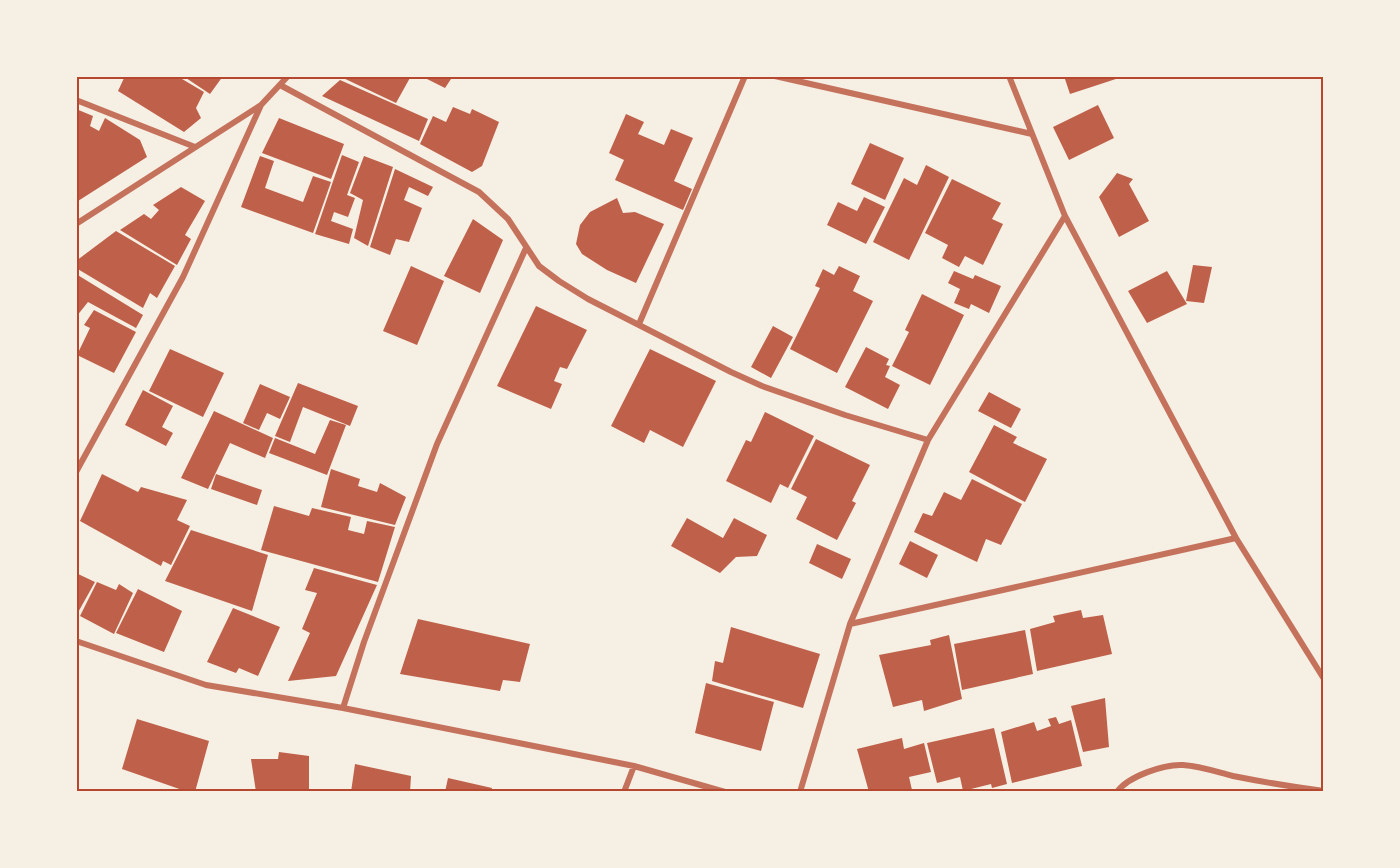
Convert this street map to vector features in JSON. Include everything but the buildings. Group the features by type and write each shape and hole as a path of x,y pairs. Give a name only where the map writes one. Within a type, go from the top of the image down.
{"street":[{"path":"76,224 261,105 288,76"},
{"path":"639,324 745,76"},
{"path":"775,76 1032,134"},
{"path":"1009,76 1065,216 1236,538 1323,679"},
{"path":"280,85 479,192 508,219 539,266 588,299 762,386 845,415 928,440"},
{"path":"76,100 195,147"},
{"path":"76,472 183,277 261,105"},
{"path":"800,792 850,624 928,440 1065,216"},
{"path":"343,708 363,642 437,444 526,248"},
{"path":"850,624 1236,538"},
{"path":"76,641 206,685 343,708 634,766 724,792"},
{"path":"1117,792 1129,782 1158,768 1184,765 1283,786 1323,791"},
{"path":"624,792 634,766"}]}
